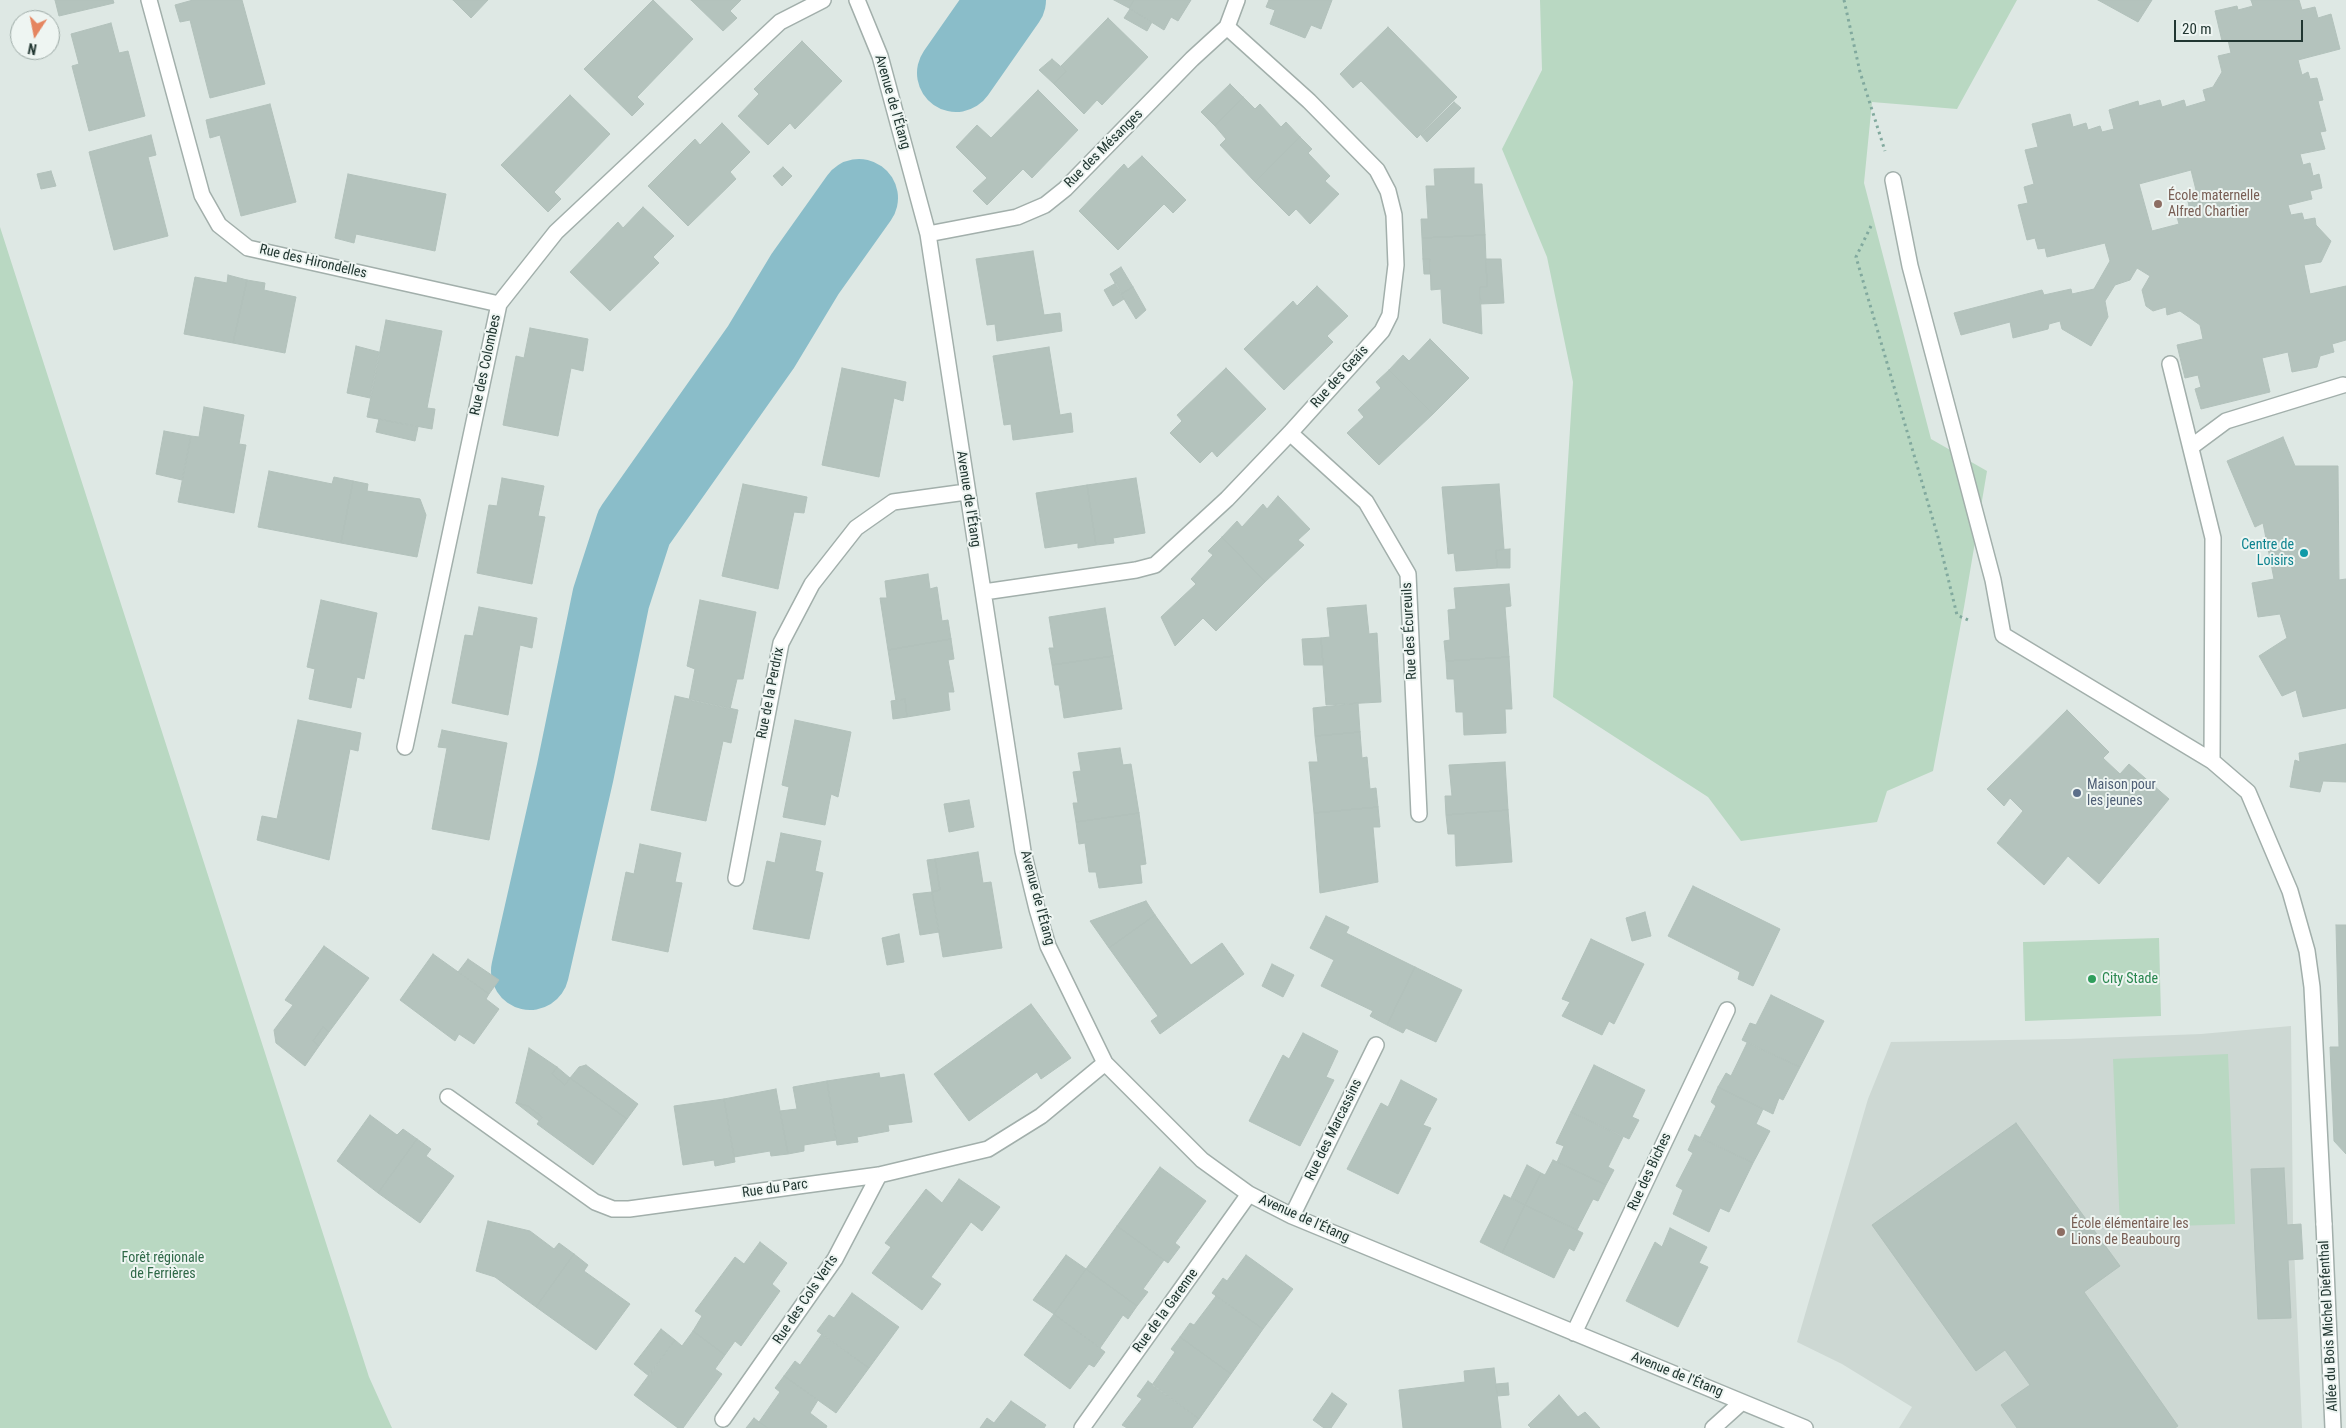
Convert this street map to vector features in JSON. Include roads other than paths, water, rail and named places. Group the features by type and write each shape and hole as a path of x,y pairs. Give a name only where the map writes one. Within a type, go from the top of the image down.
{"street":[{"name":"Rue des Hirondelles","path":"148,0 202,195 219,225 248,248 499,304"},
{"name":"Rue des Colombes","path":"405,747 499,304 556,232 772,28 823,0"},
{"name":"Avenue de l'Étang","path":"857,0 880,56 928,234 966,492 984,592 1023,851 1048,946 1105,1063 1202,1160 1249,1194 1292,1216 1805,1428"},
{"name":"Rue des Mésanges","path":"928,234 1017,216 1045,205 1064,189 1192,59 1227,27 1237,0"},
{"name":"Rue des Geais","path":"984,592 1136,570 1155,565 1220,506 1290,433 1382,331 1390,315 1396,265 1394,215 1388,191 1377,170 1309,101 1227,27"},
{"name":"Allée du Bois Michel Diefenthal","path":"1893,180 1910,266 1993,580 2003,635 2212,761 2248,792 2290,891 2307,951 2312,987 2333,1428"},
{"path":"2170,364 2213,538 2212,761"},
{"path":"2191,447 2226,421 2343,385"},
{"name":"Rue des Écureuils","path":"1290,433 1366,502 1408,574 1419,814"},
{"name":"Rue de la Perdrix","path":"736,878 781,643 812,584 856,528 893,502 966,492"},
{"name":"Rue des Biches","path":"1574,1333 1727,1010"},
{"name":"Rue des Marcassins","path":"1292,1216 1376,1045"},
{"name":"Rue du Parc","path":"448,1097 595,1202 612,1209 629,1209 879,1175 988,1149 1041,1116 1105,1063"},
{"name":"Rue des Cols Verts","path":"723,1419 835,1259 879,1175"},
{"name":"Rue de la Garenne","path":"1082,1428 1249,1194"},
{"path":"1713,1428 1742,1402"}],"waterway":[{"path":"956,73 1007,0"},
{"path":"530,971 575,773 611,598 634,527 761,347 805,274 859,198"}],"place":[{"name":"École maternelle Alfred Chartier","path":"2158,204"},
{"name":"Centre de Loisirs","path":"2304,553"},
{"name":"Maison pour les jeunes","path":"2077,793"},
{"name":"City Stade","path":"2092,979"},
{"name":"École élémentaire les Lions de Beaubourg","path":"2061,1232"}],"park label":[{"name":"Forêt régionale de Ferrières","path":"163,1266"}]}
